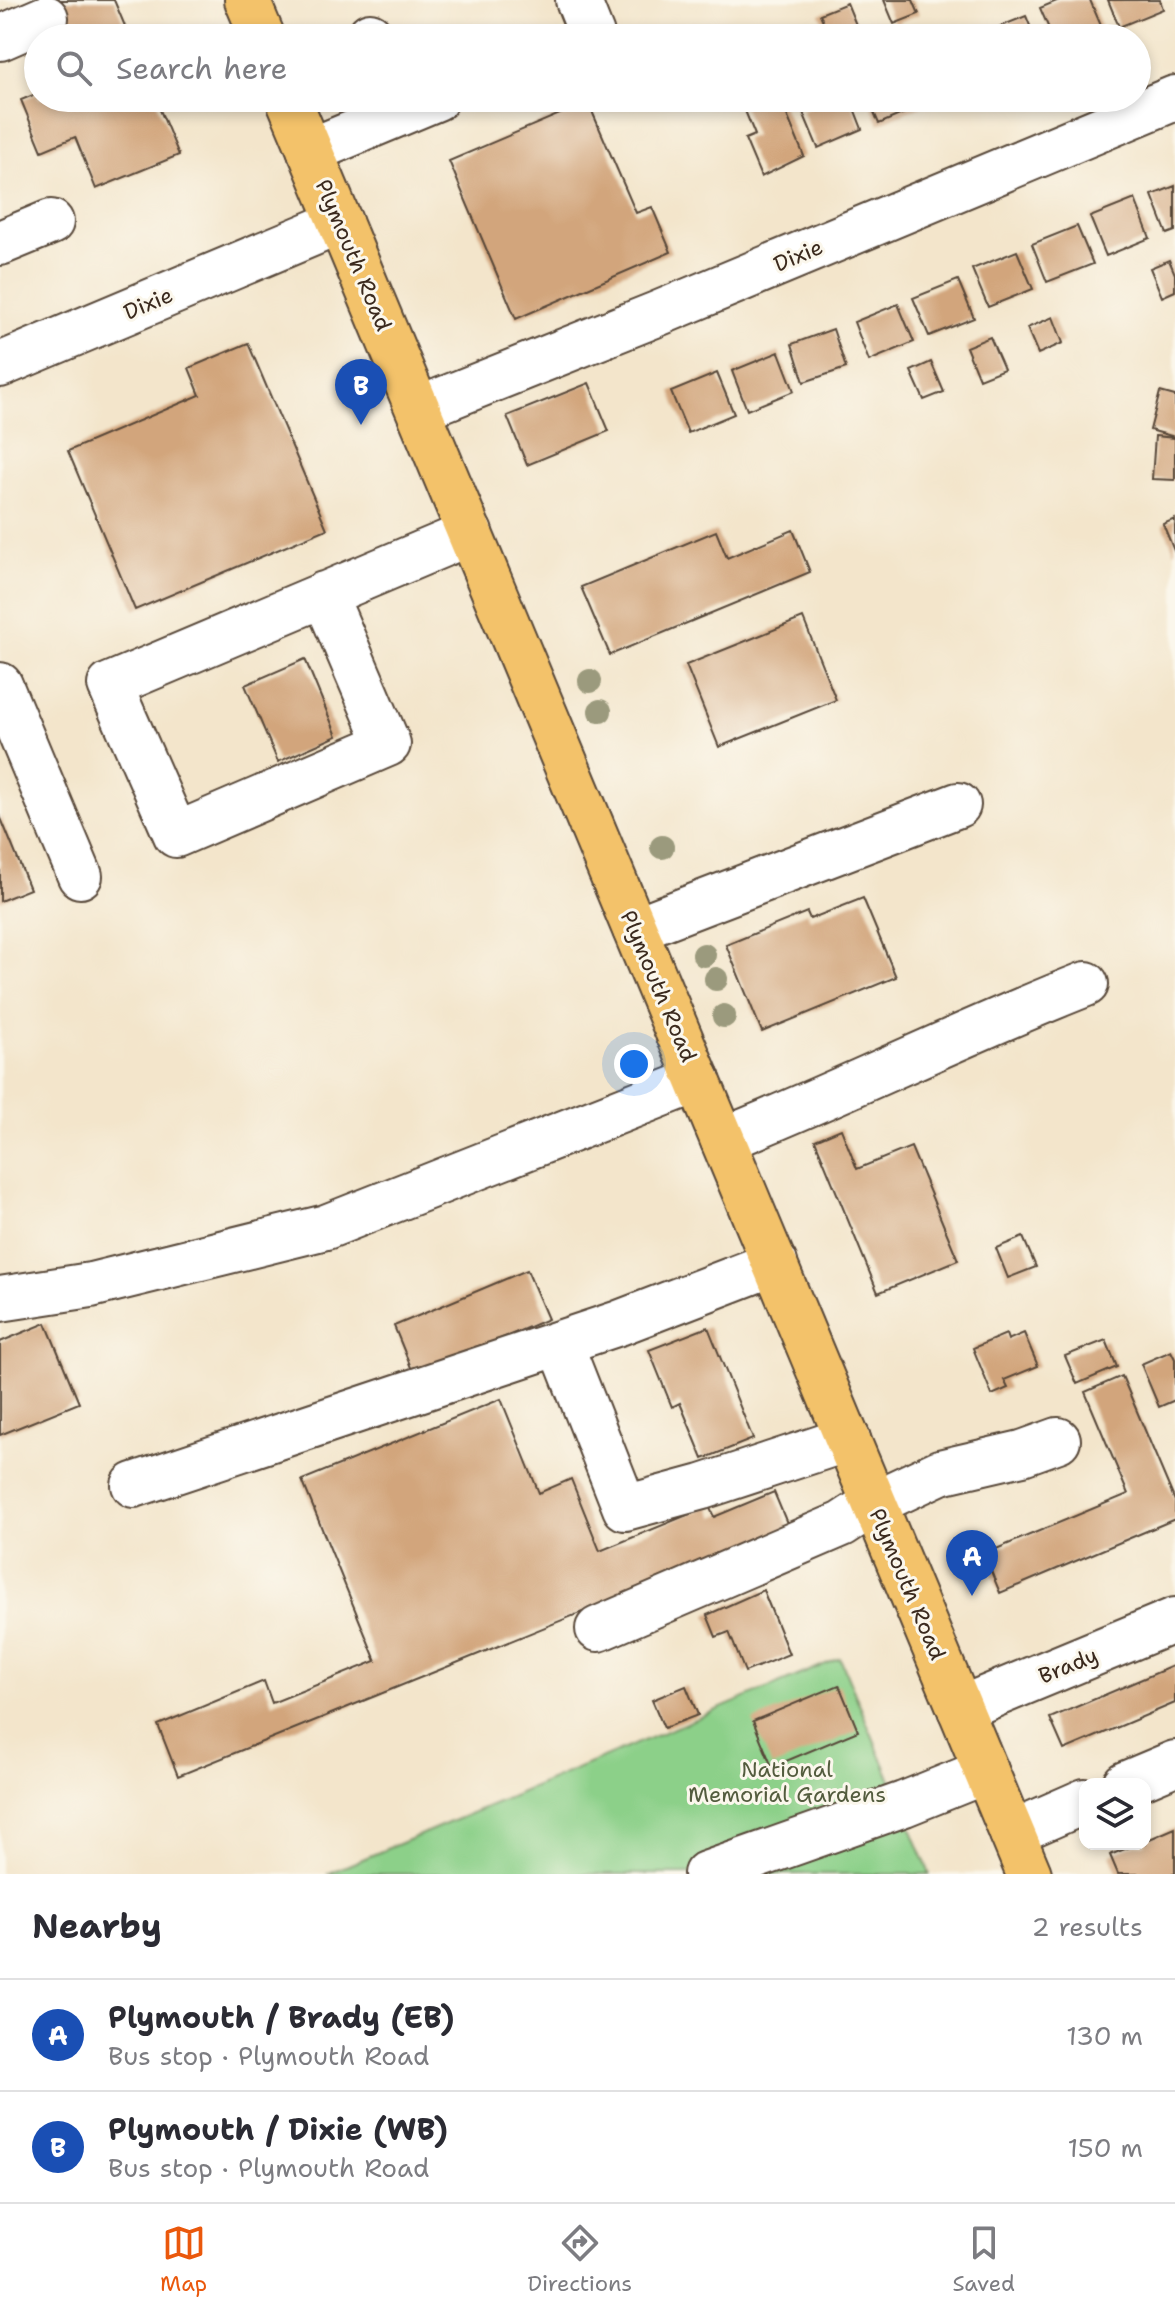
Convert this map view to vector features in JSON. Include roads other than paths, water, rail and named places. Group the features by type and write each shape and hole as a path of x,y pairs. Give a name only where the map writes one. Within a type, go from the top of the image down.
{"main road":[{"path":"247,0 257,24"},
{"name":"Plymouth Road","path":"294,112 1029,1874"}],"street":[{"path":"578,0 588,24"},
{"path":"32,24 46,18"},
{"path":"0,38 24,28"},
{"name":"Dixie","path":"1151,108 1175,98"},
{"path":"310,151 393,112"},
{"name":"Dixie","path":"419,409 657,314 1141,112"},
{"path":"0,243 51,222"},
{"name":"Dixie","path":"3,355 340,222"},
{"path":"324,594 388,744 176,835 110,685 324,594 470,533"},
{"path":"0,685 80,876"},
{"path":"635,929 958,805"},
{"path":"723,1140 800,1109 993,1021 1086,984"},
{"path":"0,1299 91,1285 326,1227 698,1080"},
{"path":"134,1485 560,1343 775,1263"},
{"path":"560,1343 625,1508 702,1487 848,1439"},
{"path":"598,1629 842,1524 874,1503 940,1472 1022,1453 1058,1440"},
{"name":"Brady","path":"960,1709 1175,1620"},
{"path":"1139,1778 1175,1763"},
{"path":"706,1874 904,1804 986,1771"},
{"path":"1012,1833 1079,1804"}],"place":[{"name":"Plymouth / Dixie (WB)","path":"361,425"},
{"name":"Plymouth / Brady (EB)","path":"972,1596"}],"park label":[{"name":"National Memorial Gardens","path":"787,1782"}]}
